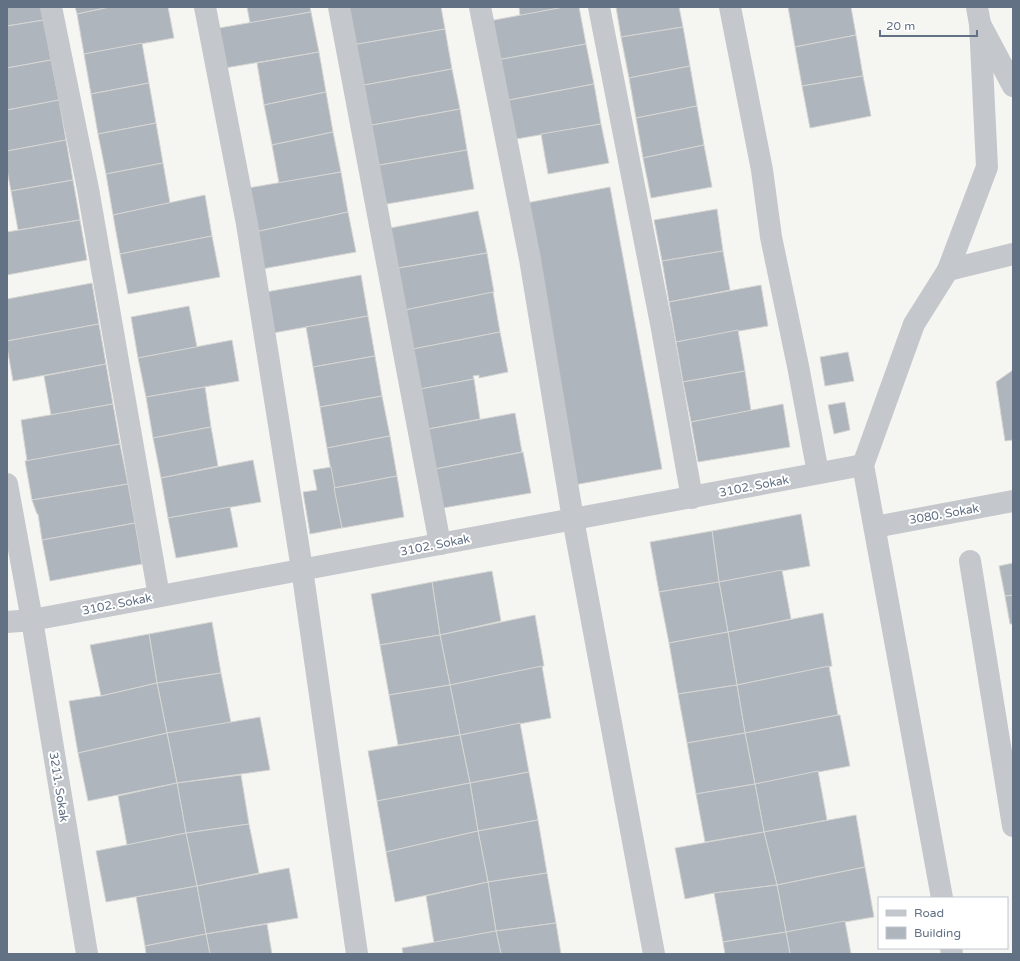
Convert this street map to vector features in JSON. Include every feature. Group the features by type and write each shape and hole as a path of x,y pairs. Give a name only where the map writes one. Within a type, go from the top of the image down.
{"street":[{"path":"51,7 88,189 159,596"},
{"path":"205,7 248,224 302,569 357,954"},
{"path":"339,7 440,544"},
{"path":"480,7 530,259 573,519 654,954"},
{"path":"599,7 660,321 692,498"},
{"path":"730,7 762,170 771,237 798,366 818,473"},
{"path":"979,16 1013,86"},
{"path":"942,897 863,465 914,324 948,270 987,167 979,16"},
{"path":"948,270 1013,254"},
{"name":"3102. Sokak","path":"7,622 32,620 863,465"},
{"name":"3211. Sokak","path":"7,484 32,620 87,954"},
{"name":"3080. Sokak","path":"875,527 1013,501"},
{"path":"970,561 1008,758 1013,826"}],"building":[{"path":"7,7 42,7 44,20 7,26"},
{"path":"75,7 110,7 77,14"},
{"path":"110,7 168,7 174,38 84,54 77,14"},
{"path":"247,7 310,7 311,12 250,23"},
{"path":"345,7 441,7 445,29 352,45"},
{"path":"519,7 564,7 520,16"},
{"path":"564,7 579,7 586,44 497,60 489,21"},
{"path":"616,7 679,7 683,27 621,37"},
{"path":"788,7 851,7 856,35 795,47"},
{"path":"311,12 319,52 225,68 219,28"},
{"path":"44,20 51,60 7,68 7,26"},
{"path":"683,27 690,66 629,78 621,37"},
{"path":"445,29 452,69 359,86 352,45"},
{"path":"856,35 863,76 802,86 795,47"},
{"path":"142,43 149,83 91,94 84,54"},
{"path":"586,44 594,84 504,101 497,60"},
{"path":"319,52 326,92 264,105 257,63"},
{"path":"51,60 59,100 7,110 7,68"},
{"path":"690,66 697,106 636,118 629,78"},
{"path":"452,69 460,109 367,126 359,86"},
{"path":"863,76 871,116 810,128 802,86"},
{"path":"149,83 156,123 98,134 91,94"},
{"path":"594,84 601,124 511,140 504,101"},
{"path":"326,92 333,132 272,145 264,105"},
{"path":"59,100 66,140 7,151 7,110"},
{"path":"697,106 704,145 643,158 636,118"},
{"path":"460,109 467,150 374,166 367,126"},
{"path":"156,123 163,163 106,174 98,134"},
{"path":"601,124 609,163 548,174 541,134"},
{"path":"333,132 341,172 279,183 272,145"},
{"path":"66,140 73,180 11,191 7,170 7,151"},
{"path":"704,145 712,187 651,198 643,158"},
{"path":"467,150 474,189 381,205 374,166"},
{"path":"163,163 170,203 113,215 106,174"},
{"path":"341,172 348,212 255,232 248,188"},
{"path":"73,180 80,220 18,230 11,191"},
{"path":"610,187 662,469 574,485 521,204"},
{"path":"205,195 212,236 120,254 113,215"},
{"path":"717,209 723,251 662,261 654,220"},
{"path":"478,211 487,253 393,269 385,229"},
{"path":"348,212 356,252 262,269 255,232"},
{"path":"80,220 87,260 7,275 7,232"},
{"path":"212,236 220,277 128,294 120,254"},
{"path":"723,251 730,290 669,302 662,261"},
{"path":"487,253 494,292 400,311 393,269"},
{"path":"361,275 368,316 273,333 266,292"},
{"path":"92,283 99,324 7,341 7,299"},
{"path":"761,285 768,326 676,342 669,302"},
{"path":"493,292 500,332 408,350 400,311"},
{"path":"189,306 197,347 138,358 131,317"},
{"path":"368,316 375,356 313,367 306,327"},
{"path":"99,324 106,364 13,381 7,341"},
{"path":"738,330 745,371 683,382 676,342"},
{"path":"500,332 508,372 479,378 479,375 473,376 474,379 415,390 408,350"},
{"path":"232,340 239,381 146,397 138,358"},
{"path":"848,352 854,381 825,386 820,357"},
{"path":"375,356 382,396 320,407 313,367"},
{"path":"106,364 113,404 51,415 44,376"},
{"path":"1013,370 1013,440 1005,441 996,382"},
{"path":"745,371 751,411 691,422 683,382"},
{"path":"474,379 480,419 423,430 415,390"},
{"path":"205,387 211,427 153,438 146,397"},
{"path":"382,396 390,436 327,448 320,407"},
{"path":"845,402 850,430 834,434 828,405"},
{"path":"113,404 120,444 27,461 21,420"},
{"path":"783,404 790,447 698,462 691,422"},
{"path":"515,413 522,452 430,470 423,430"},
{"path":"211,427 218,466 161,478 153,438"},
{"path":"390,436 397,476 334,488 327,448"},
{"path":"120,444 128,484 32,500 25,461"},
{"path":"523,452 531,493 437,509 430,470"},
{"path":"253,460 261,502 168,518 161,478"},
{"path":"331,467 342,528 310,534 303,492 317,490 313,470"},
{"path":"397,476 404,517 342,528 334,488"},
{"path":"128,484 135,523 42,540 38,514 32,500"},
{"path":"230,507 238,547 176,558 168,518"},
{"path":"801,514 810,566 719,582 712,531"},
{"path":"135,523 142,564 50,581 42,540"},
{"path":"712,531 719,582 659,592 650,542"},
{"path":"1013,563 1013,595 1005,596 999,566"},
{"path":"782,570 791,619 728,632 719,582"},
{"path":"492,571 501,621 440,635 432,582"},
{"path":"432,582 440,635 380,645 371,594"},
{"path":"719,582 728,632 669,643 659,592"},
{"path":"1013,595 1013,624 1010,624 1005,596"},
{"path":"823,613 832,666 737,685 728,632"},
{"path":"535,615 544,666 450,685 440,635"},
{"path":"212,622 221,673 157,683 149,634"},
{"path":"728,632 737,685 678,694 669,643"},
{"path":"149,634 157,683 101,696 90,645"},
{"path":"440,635 450,685 389,695 380,645"},
{"path":"542,666 551,718 460,735 450,685"},
{"path":"829,666 838,715 745,733 737,685"},
{"path":"221,673 231,723 167,733 157,683"},
{"path":"157,683 167,733 78,753 69,701 101,696"},
{"path":"450,685 460,735 398,745 389,695"},
{"path":"737,685 745,733 687,743 678,694"},
{"path":"840,715 850,766 755,784 745,733"},
{"path":"260,717 270,770 177,783 167,733"},
{"path":"520,723 529,772 470,783 460,735"},
{"path":"167,733 177,783 88,801 78,753"},
{"path":"745,733 755,784 696,794 687,743"},
{"path":"460,735 470,783 377,801 368,751"},
{"path":"818,771 827,820 764,832 755,784"},
{"path":"529,772 538,820 478,831 470,783"},
{"path":"241,775 249,824 186,833 177,783"},
{"path":"177,783 186,833 127,845 118,796"},
{"path":"470,783 478,831 386,852 377,801"},
{"path":"755,784 764,832 705,842 696,794"},
{"path":"856,815 865,867 777,885 764,832"},
{"path":"538,820 547,873 488,882 478,831"},
{"path":"249,824 259,873 197,886 186,833"},
{"path":"478,831 488,882 395,902 386,852"},
{"path":"764,832 777,885 714,893 685,899 675,848"},
{"path":"186,833 197,886 106,902 96,851"},
{"path":"865,867 874,917 786,932 777,885"},
{"path":"289,868 298,918 206,934 197,886"},
{"path":"547,873 556,923 496,931 488,882"},
{"path":"488,882 496,931 434,943 426,896"},
{"path":"777,885 786,932 723,942 714,893"},
{"path":"197,886 206,934 145,946 136,897"},
{"path":"845,921 851,954 790,954 786,932"},
{"path":"556,923 561,954 501,954 496,931"},
{"path":"267,924 272,954 210,954 206,934"},
{"path":"496,931 501,954 403,954 402,948"},
{"path":"786,932 790,954 725,954 723,942"},
{"path":"206,934 210,954 146,954 145,946"}]}
